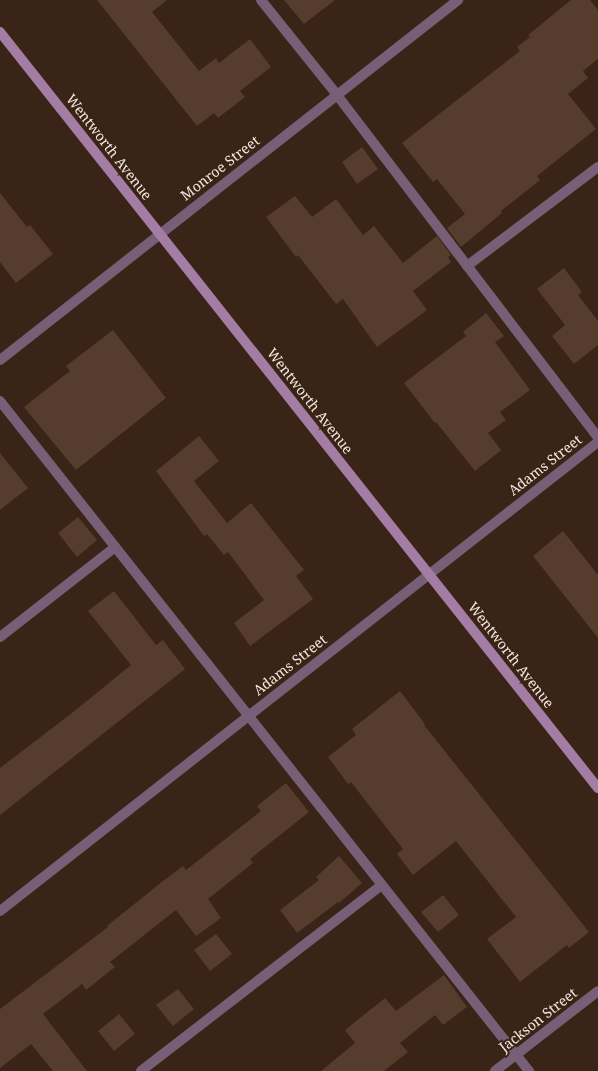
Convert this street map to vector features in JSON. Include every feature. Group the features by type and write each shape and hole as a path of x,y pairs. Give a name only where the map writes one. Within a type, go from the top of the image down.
{"street":[{"path":"262,0 598,437"},
{"name":"Monroe Street","path":"0,360 458,0"},
{"name":"Wentworth Avenue","path":"0,32 598,788"},
{"path":"467,266 598,167"},
{"path":"0,401 529,1071"},
{"name":"Adams Street","path":"0,911 249,716 428,573 598,442"},
{"path":"0,637 115,547"},
{"path":"141,1071 382,885"},
{"name":"Jackson Street","path":"495,1071 598,991"}],"building":[{"path":"97,0 167,0 152,12 199,71 216,58 219,63 250,39 271,67 240,91 245,97 218,118 214,113 197,126"},
{"path":"284,0 335,0 304,24"},
{"path":"571,0 590,0 598,10 598,59 583,71 588,78 568,94 596,129 537,176 540,180 501,211 502,213 461,247 447,228 465,214 437,179 433,182 402,143 520,51 517,47 530,37 528,35"},
{"path":"362,147 378,169 357,184 342,162"},
{"path":"0,193 27,227 30,225 53,254 16,283 0,262"},
{"path":"295,196 312,217 336,199 363,235 374,226 403,263 437,236 451,255 448,257 451,262 413,291 427,310 377,347 343,299 336,304 298,255 296,257 266,217"},
{"path":"564,268 582,292 578,295 598,321 598,345 574,364 552,336 565,325 537,289"},
{"path":"486,313 504,336 495,342 530,390 500,412 506,420 488,433 501,450 475,471 404,383 466,336 463,332"},
{"path":"113,330 166,398 76,470 24,407 70,371 66,366"},
{"path":"199,436 219,461 194,481 227,523 251,503 304,570 296,576 313,599 250,646 234,623 264,600 228,552 224,555 207,534 204,536 156,471"},
{"path":"0,453 28,488 0,510"},
{"path":"78,517 97,540 77,557 58,533"},
{"path":"563,531 598,575 598,638 533,556"},
{"path":"114,591 156,645 163,640 185,669 0,815 0,768 72,713 131,665 88,611"},
{"path":"400,691 425,724 424,725 589,932 569,948 567,945 520,982 487,939 516,917 456,841 413,875 397,854 403,849 351,782 348,784 328,757 356,735 352,729"},
{"path":"286,783 309,812 250,859 253,863 208,899 221,918 196,936 176,910 110,962 115,967 86,990 82,984 43,1014 87,1071 53,1071 31,1044 0,1068 0,1009 108,927 107,926 163,881 183,866 186,870 261,811 257,806"},
{"path":"339,856 362,883 339,903 338,902 297,933 280,910 319,880 316,877"},
{"path":"443,895 459,915 438,932 421,912"},
{"path":"216,934 232,954 210,971 194,950"},
{"path":"444,975 467,1007 443,1025 435,1015 400,1043 408,1052 384,1071 321,1071 355,1043 345,1030 385,998 396,1011"},
{"path":"178,989 194,1009 173,1026 156,1005"},
{"path":"119,1014 135,1034 114,1051 98,1031"}]}
